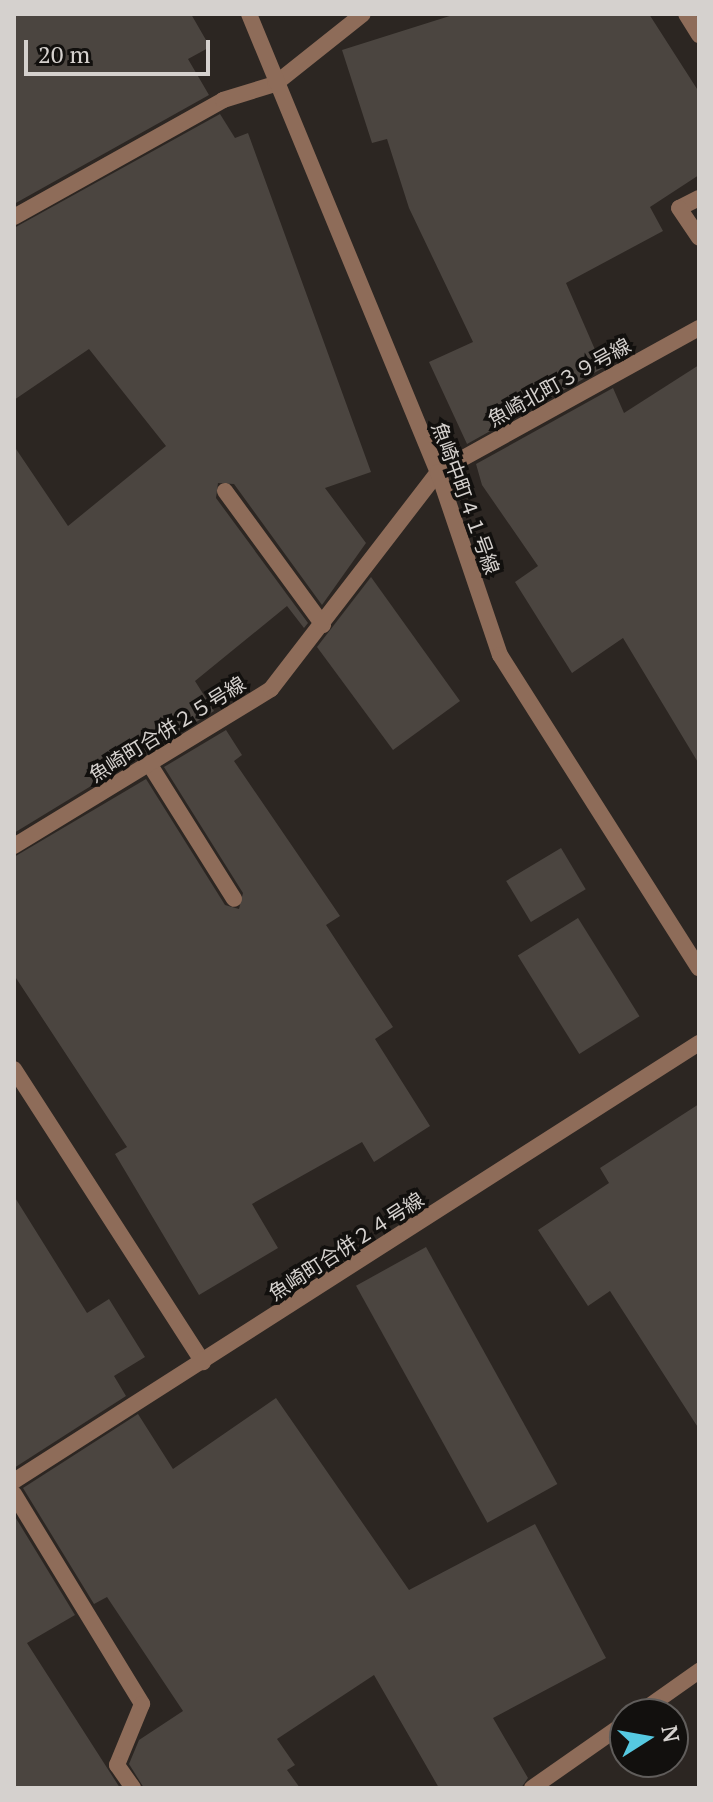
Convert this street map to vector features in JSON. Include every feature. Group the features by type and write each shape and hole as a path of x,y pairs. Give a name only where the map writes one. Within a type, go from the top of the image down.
{"street":[{"name":"魚崎中町４１号線","path":"249,14 275,84 438,472 500,655 699,968"},
{"path":"14,217 223,100 275,84 363,14"},
{"path":"686,14 699,35"},
{"path":"699,198 679,208 699,238"},
{"name":"魚崎北町３９号線","path":"438,472 699,328"},
{"name":"魚崎町合併２５号線","path":"14,846 271,689 438,472"},
{"path":"225,491 323,625"},
{"path":"150,765 234,899"},
{"name":"魚崎町合併２４号線","path":"14,1481 699,1043"},
{"path":"14,1069 203,1362"},
{"path":"14,1494 142,1704 117,1765 133,1788"},
{"path":"661,1698 699,1671"},
{"path":"532,1788 609,1734"}],"building":[{"path":"14,14 191,14 210,47 188,59 209,95 14,204"},
{"path":"456,14 649,14 699,92 699,175 650,207 663,231 566,283 603,368 467,444 429,362 473,342 409,208 387,139 372,143 342,50"},
{"path":"220,114 235,138 248,133 371,472 325,488 366,543 322,605 234,484 218,483 216,498 308,623 304,628 287,606 195,681 214,711 14,833 14,446 68,526 166,446 89,349 14,400 14,228"},
{"path":"699,365 699,764 623,638 572,673 515,582 538,566 482,485 476,464 613,388 624,413"},
{"path":"371,577 460,701 393,750 317,647"},
{"path":"226,730 242,755 234,761 340,916 326,925 393,1027 375,1039 430,1126 374,1162 362,1142 252,1204 278,1248 199,1295 115,1154 127,1147 14,975 14,857 146,779 225,905 239,909 243,893 164,767"},
{"path":"561,848 586,889 531,922 506,881"},
{"path":"578,918 639,1016 579,1054 518,956"},
{"path":"699,1104 699,1429 610,1291 588,1306 538,1230 609,1183 600,1168"},
{"path":"14,1196 87,1313 109,1299 145,1357 114,1376 126,1396 14,1468"},
{"path":"426,1247 557,1484 487,1523 356,1286"},
{"path":"276,1398 409,1590 535,1524 606,1658 493,1718 528,1778 521,1788 439,1788 374,1675 277,1739 295,1765 287,1770 300,1788 144,1788 129,1764 139,1740 183,1711 107,1597 94,1604 23,1488 138,1414 173,1469"},
{"path":"14,1515 75,1615 27,1643 120,1788 14,1788"}]}
